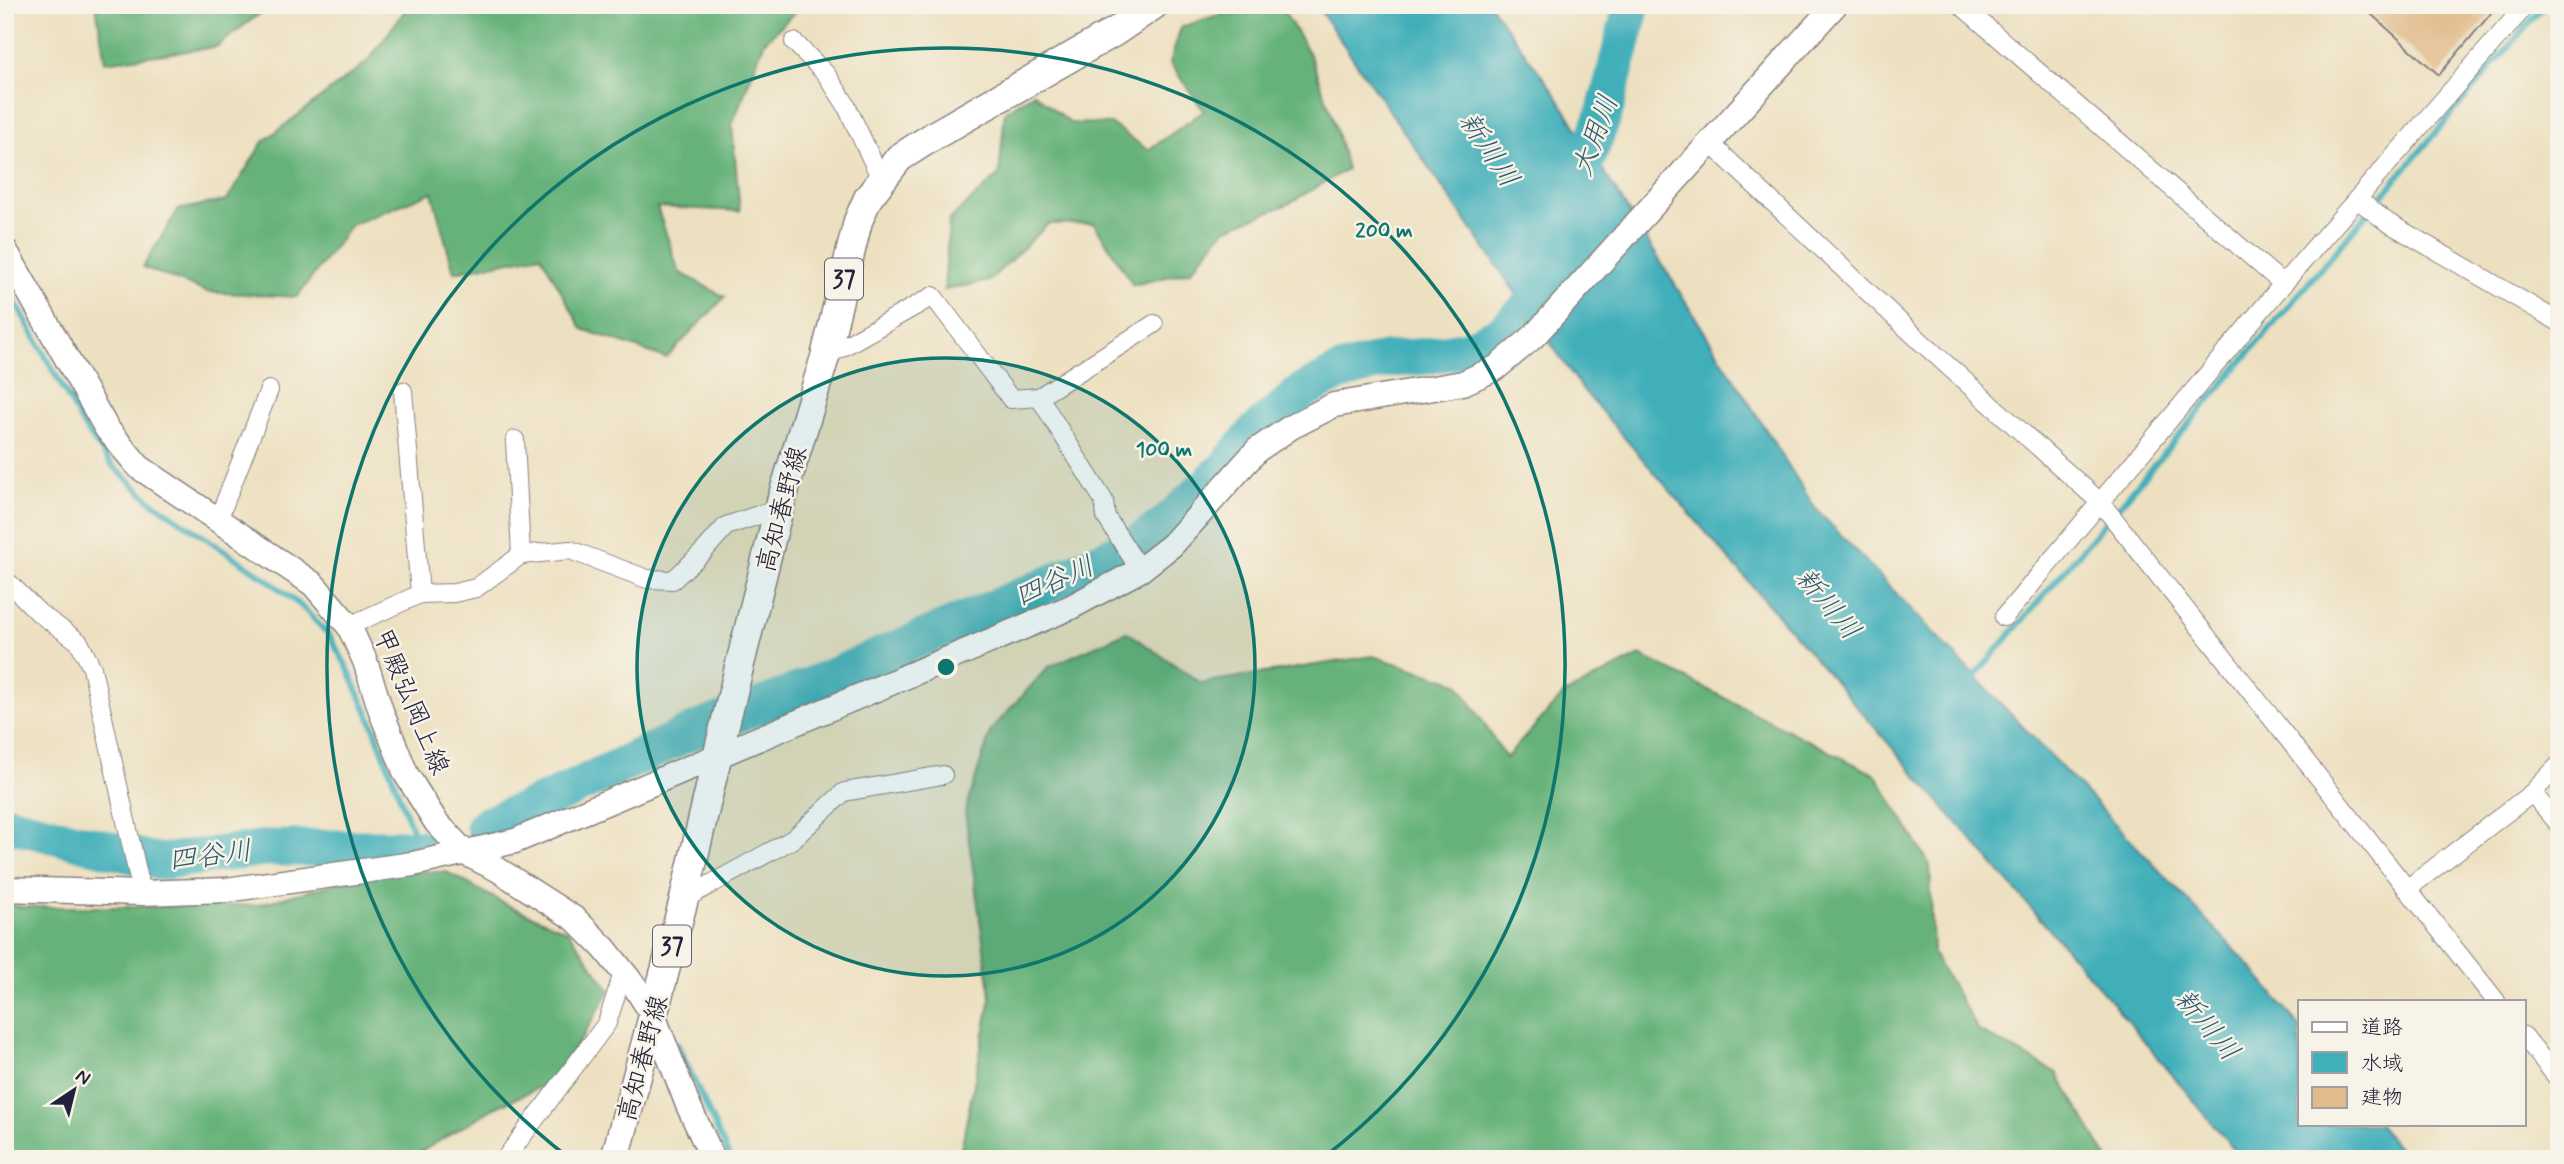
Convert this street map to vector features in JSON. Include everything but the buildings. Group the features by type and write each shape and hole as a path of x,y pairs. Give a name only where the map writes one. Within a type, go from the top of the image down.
{"main road":[{"name":"高知春野線","path":"615,1159 684,899 779,508 825,357 858,221 868,198 898,158 1116,31 1151,6"}],"street":[{"path":"5,889 139,882 226,890 414,864 515,841 720,744 1071,607 1135,562 1172,545 1257,450 1291,427 1334,405 1464,383 1496,368 1533,337 1835,5"},
{"path":"1961,5 2283,284"},
{"path":"2004,617 2283,284 2526,5"},
{"path":"794,42 826,74 845,103 881,179"},
{"path":"1710,143 1919,339 2101,503 2495,1000"},
{"path":"2357,200 2387,222 2559,322"},
{"name":"甲殿弘岡上線","path":"5,250 107,429 139,467 313,584 349,626 365,661 406,774 436,822 465,853 497,869 575,919 604,948 653,1015 688,1105 713,1159"},
{"path":"825,357 933,296 1011,399 1040,397 1154,324"},
{"path":"218,520 269,390"},
{"path":"403,391 420,594"},
{"path":"1040,397 1104,501 1105,517 1135,562"},
{"path":"515,440 521,555"},
{"path":"349,626 420,594 476,589 521,555 570,550 647,579 673,580 726,526 779,508"},
{"path":"5,579 39,613 79,642 92,668 139,882"},
{"path":"2407,889 2532,793 2559,765"},
{"path":"684,899 793,839 844,792 943,775"},
{"path":"2532,793 2559,824"},
{"path":"505,1159 607,1023 623,973"},
{"path":"2526,1039 2559,1080"}],"green space":[{"path":"96,5 271,5 216,47 105,62"},
{"path":"409,5 803,5 765,41 732,125 740,211 657,207 679,272 725,297 666,358 582,329 541,255 454,272 432,192 351,225 297,297 207,292 143,267 178,210 227,200 263,142 367,62"},
{"path":"1249,5 1280,5 1309,53 1332,115 1347,169 1288,204 1225,229 1191,271 1133,285 1094,223 1048,224 989,281 944,290 949,220 999,175 1005,111 1034,93 1070,123 1111,124 1148,150 1204,111 1170,63 1181,27"},
{"path":"1127,632 1201,683 1373,656 1458,683 1506,758 1563,695 1640,655 1876,775 1930,865 1933,954 1979,1031 2057,1073 2108,1159 959,1159 991,998 965,812 991,730 1048,667"},
{"path":"381,871 447,872 505,904 568,931 610,990 582,1038 547,1084 494,1108 409,1159 5,1159 5,904 23,907 257,905"}],"water":[{"name":"新川川","path":"1316,5 1490,5 1554,92 1815,508 2253,969 2298,1025 2298,1126 2380,1126 2407,1159 2242,1159 2112,1002 1583,390"}],"waterway":[{"name":"大用川","path":"1573,196 1604,114 1632,5"},
{"path":"1970,682 2544,5"},
{"name":"四谷川","path":"484,826 561,794 693,731 783,697 1047,585 1139,542 1168,522 1225,468 1256,431 1303,391 1340,372 1385,360 1467,349 1500,334 1563,275"},
{"path":"5,283 86,430 112,465 151,501 268,580 302,607 329,635 347,667 373,725 419,848"},
{"path":"2535,811 2559,838"},
{"name":"四谷川","path":"5,823 159,862 266,848 419,848"},
{"path":"677,1043 730,1159"}]}
